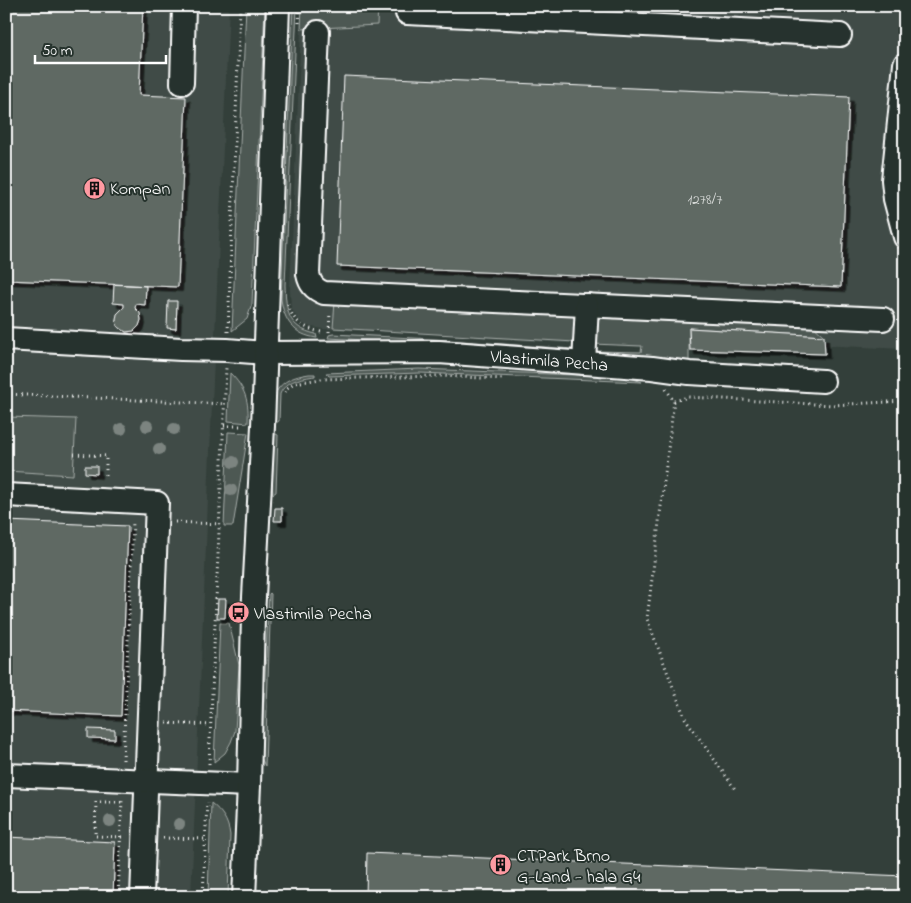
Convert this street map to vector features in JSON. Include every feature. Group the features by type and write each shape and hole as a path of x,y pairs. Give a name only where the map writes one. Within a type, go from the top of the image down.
{"street":[{"path":"182,84 184,6"},
{"path":"244,897 253,616 278,6"},
{"path":"407,6 407,13 840,34"},
{"path":"318,32 308,274 313,286 324,293 883,319"},
{"path":"905,64 893,180 900,199 905,237"},
{"path":"584,363 587,306"},
{"name":"Vlastimila Pecha","path":"6,339 227,350 265,354 440,352 823,381"},
{"path":"6,495 156,503 148,781 142,897"},
{"path":"6,775 249,785"}],"path":[{"path":"203,897 225,404 240,6"},
{"path":"652,368 674,401 647,619 685,718 734,789"},
{"path":"283,397 287,388 294,383 309,380 440,376 508,379"},
{"path":"6,394 225,404"},
{"path":"674,401 688,397 832,405 905,400"},
{"path":"224,426 247,426"},
{"path":"74,454 106,456 106,477"},
{"path":"123,760 130,531 133,521"},
{"path":"167,522 220,524"},
{"path":"158,722 210,725"},
{"path":"118,897 122,800 96,802 95,836 120,837"},
{"path":"109,841 110,836"},
{"path":"162,838 205,839"},
{"path":"115,848 120,848"}],"shaded area":[{"path":"6,6 229,6 191,897 6,897"},
{"path":"246,6 265,6 252,304 247,319 232,331"},
{"path":"293,6 297,6 285,294 290,317 299,327 316,334 317,338 302,334 291,326 282,307 281,299"},
{"path":"302,6 905,6 905,349 652,337 651,348 425,333 323,329 307,326 299,321 291,308 290,290"},
{"path":"302,6 378,6 377,25 301,29"},
{"path":"335,302 576,315 575,342 333,328"},
{"path":"596,317 810,323 824,336 689,328 689,366 597,353 595,351 641,352 642,346 592,344"},
{"path":"329,335 573,349 572,351 328,338"},
{"path":"419,369 628,377 642,382 420,373 329,376 326,373"},
{"path":"230,373 243,390 248,408 248,423 228,421"},
{"path":"315,374 315,376 295,380 283,389 280,394 279,421 276,423 266,423 271,404 278,389 289,380"},
{"path":"6,417 76,419 73,475 6,471"},
{"path":"228,432 248,433 233,526 224,526"},
{"path":"266,433 278,435 276,492 273,494"},
{"path":"271,594 265,766 261,758"},
{"path":"220,623 229,623 239,665 235,731 225,753 214,762"},
{"path":"211,803 224,817 230,835 228,897 208,897"}],"building":[{"name":"Kompan","path":"6,6 143,6 139,95 186,97 178,287 6,280"},
{"path":"344,76 849,97 841,287 337,266"},
{"path":"114,284 146,286 145,305 136,304 135,308 140,313 141,320 139,326 134,331 126,332 117,326 117,314 124,307 124,304 113,303"},
{"path":"168,301 177,301 176,329 167,328"},
{"path":"689,328 824,336 825,354 690,350"},
{"path":"85,466 97,466 97,474 85,473"},
{"path":"275,508 282,508 282,521 274,521"},
{"path":"6,521 128,526 121,716 6,711"},
{"path":"218,599 226,599 225,618 217,618"},
{"path":"88,729 115,730 115,739 88,738"},
{"path":"6,837 115,842 113,897 6,897"},
{"name":"CTPark Brno G-Land - hala G4","path":"367,853 905,876 905,897 366,897"}],"place":[{"name":"Kompan","path":"94,188"},
{"name":"Vlastimila Pecha","path":"238,613"},
{"name":"CTPark Brno G-Land - hala G4","path":"501,865"}]}
